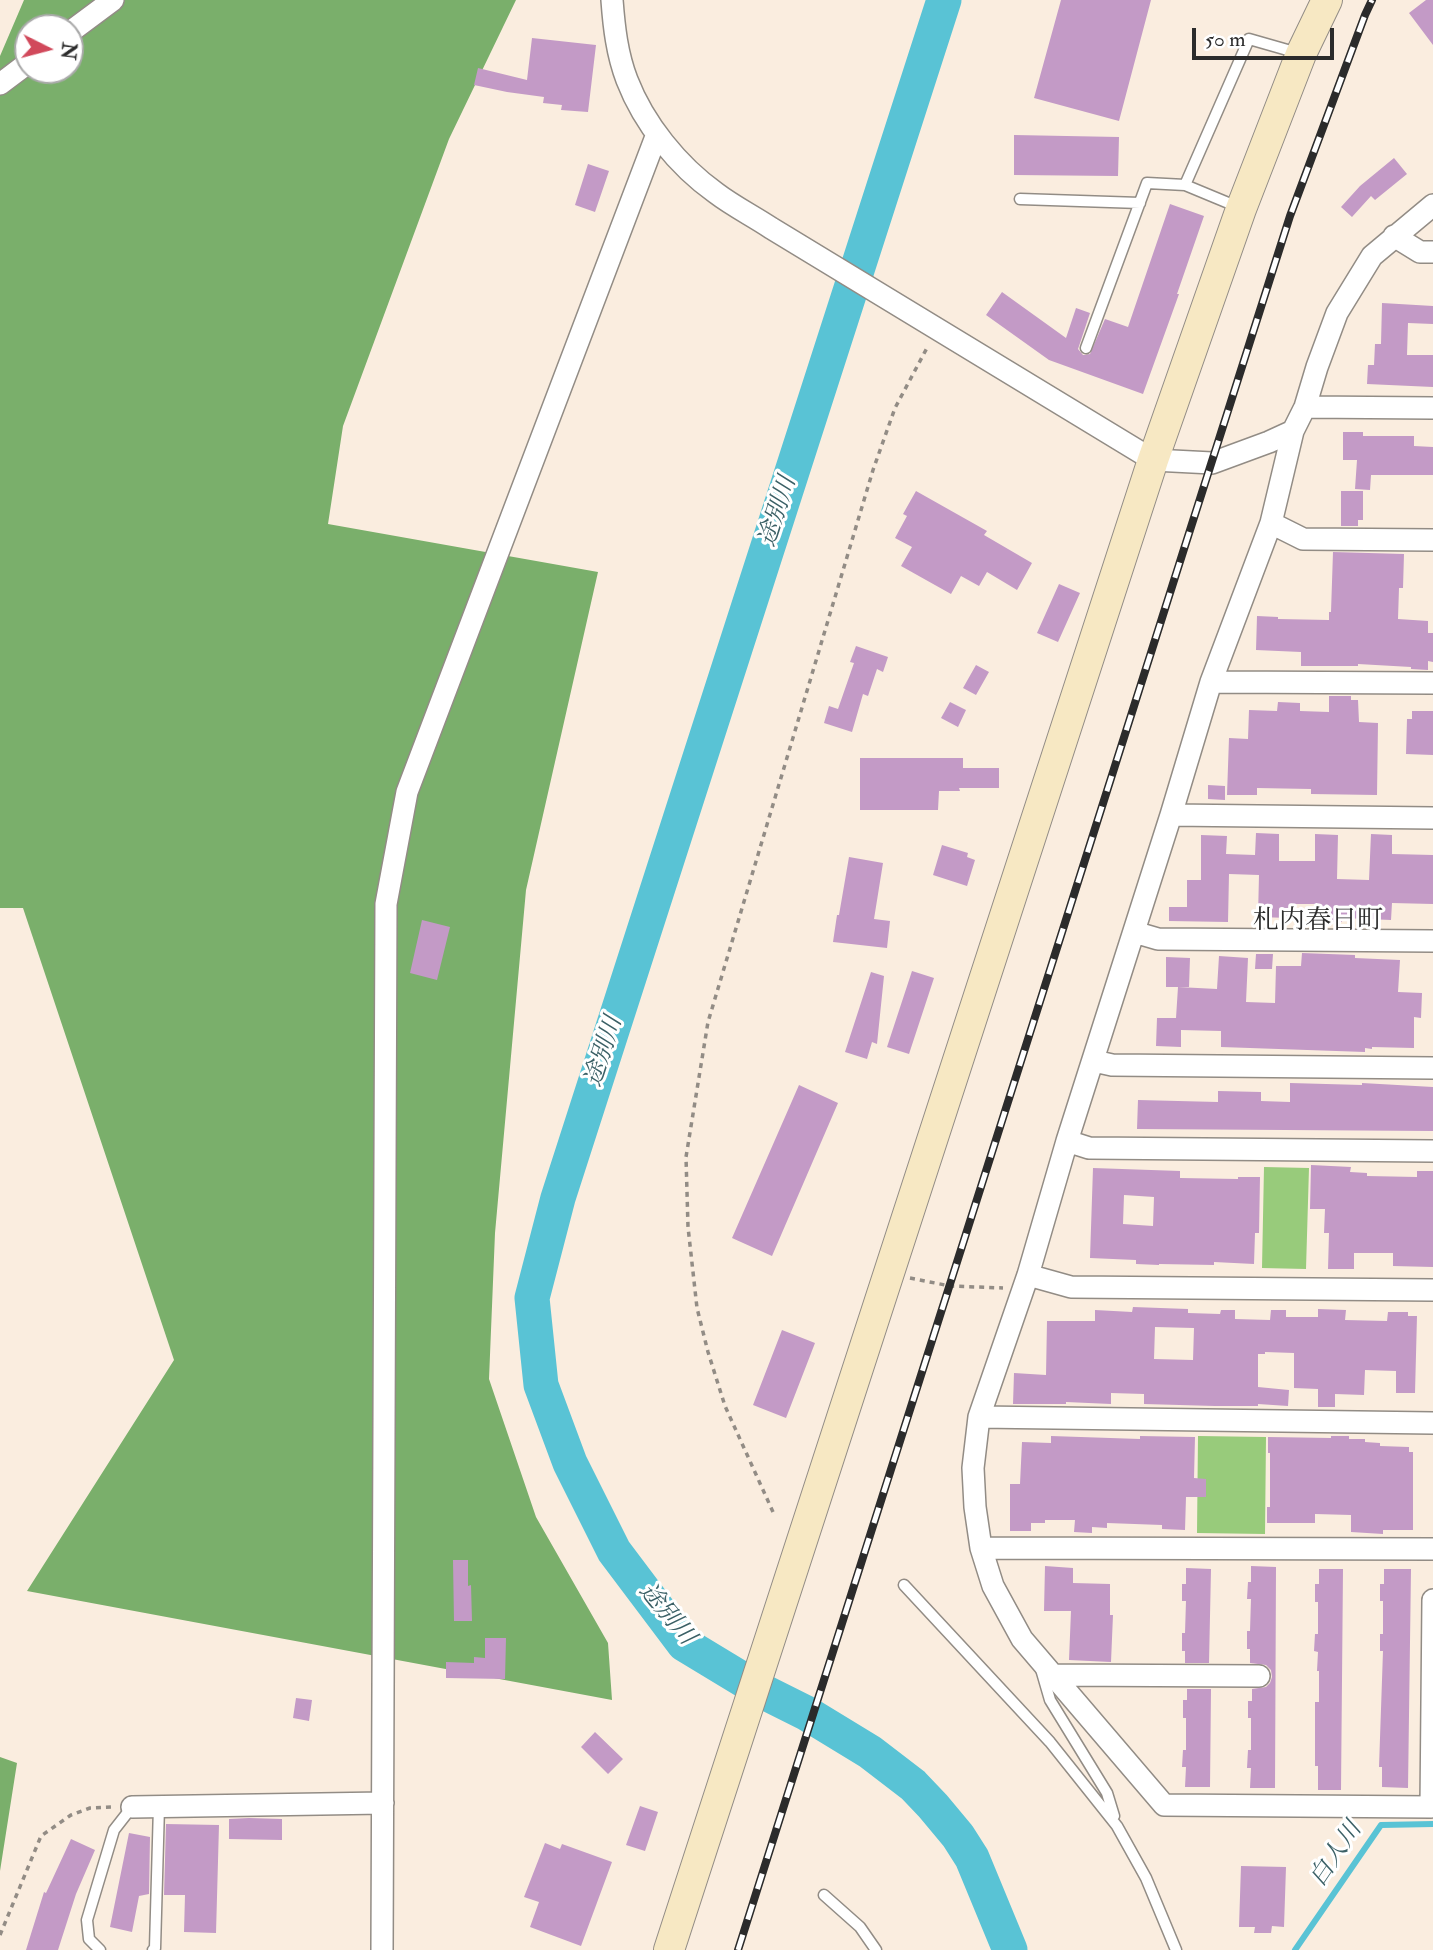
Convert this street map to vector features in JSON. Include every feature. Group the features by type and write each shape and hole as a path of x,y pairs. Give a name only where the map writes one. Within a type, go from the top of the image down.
{"street":[{"path":"84,22 113,0"},
{"path":"611,0 616,39 626,79 657,134 689,171 716,193 771,228 1153,460 1212,463 1293,430"},
{"path":"669,1950 1153,460 1241,209 1301,54 1327,0"},
{"path":"382,1950 386,904 407,792 657,134"},
{"path":"1433,205 1372,256 1336,313 1305,407 1293,430 1270,523 1211,682 1025,1282 979,1417 973,1468 981,1548 993,1586 1022,1639 1164,1805 1431,1807 1433,1600"},
{"path":"1394,236 1420,252 1433,252"},
{"path":"1305,407 1433,408"},
{"path":"1270,523 1303,539 1433,540"},
{"path":"1211,682 1433,684"},
{"path":"1171,815 1433,818"},
{"path":"1134,932 1158,939 1433,941"},
{"path":"1094,1060 1112,1065 1433,1068"},
{"path":"1067,1141 1089,1148 1433,1151"},
{"path":"1025,1282 1071,1287 1433,1290"},
{"path":"979,1417 1433,1423"},
{"path":"981,1548 1433,1549"},
{"path":"1053,1675 1259,1676"},
{"path":"132,1807 383,1803"}],"lane":[{"path":"1185,185 1249,39 1301,54"},
{"path":"1086,348 1147,183 1185,185 1241,209"},
{"path":"1020,199 1140,203"},
{"path":"904,1586 1050,1742 1117,1826 1146,1878 1176,1950"},
{"path":"1037,1656 1050,1700 1107,1793 1117,1826"},
{"path":"153,1950 159,1806"},
{"path":"100,1950 89,1939 87,1920 114,1830 132,1807"},
{"path":"824,1895 860,1927 876,1950"}],"path":[{"path":"773,1512 726,1406 697,1308 688,1227 686,1157 708,1022 869,483 895,408 939,329"},
{"path":"892,1265 906,1277 950,1286 1025,1282"},
{"path":"0,1935 41,1836 71,1815 90,1808 132,1807"}],"green space":[{"path":"24,0 516,0 449,139 343,426 328,524 598,572 526,890 495,1233 489,1379 536,1517 608,1643 612,1700 27,1591 174,1360 23,908 0,908 0,56 14,23 14,84 84,84 84,14 18,14"},
{"path":"1264,1167 1309,1168 1306,1269 1262,1268"},
{"path":"1198,1436 1266,1437 1265,1534 1197,1533"},
{"path":"0,1757 17,1763 0,1871"}],"building":[{"path":"1061,0 1151,0 1119,121 1034,98"},
{"path":"1426,0 1433,0 1433,45 1409,13"},
{"path":"532,38 596,45 588,112 561,110 562,105 543,103 544,97 474,85 478,68 527,80"},
{"path":"1014,135 1119,137 1118,176 1014,175"},
{"path":"1394,158 1407,174 1375,200 1371,196 1352,217 1341,207 1360,186"},
{"path":"588,164 609,171 595,212 575,205"},
{"path":"1170,204 1204,216 1143,394 1049,360 986,315 1002,292 1066,338 1076,308 1090,313 1078,349 1083,355 1090,354 1105,319 1128,327"},
{"path":"1382,303 1433,306 1433,324 1408,323 1407,355 1433,355 1433,387 1367,384 1368,365 1374,365 1375,344 1381,344"},
{"path":"1343,432 1363,432 1363,436 1414,436 1414,446 1433,447 1433,475 1371,475 1370,490 1355,489 1357,460 1343,460"},
{"path":"916,491 987,531 984,535 1032,563 1017,590 987,572 979,586 961,576 951,594 901,566 912,547 895,538 907,516 903,514"},
{"path":"1341,491 1363,491 1363,520 1358,520 1358,526 1341,526"},
{"path":"1333,552 1404,554 1403,588 1399,588 1398,619 1428,621 1428,633 1433,633 1433,662 1428,661 1428,670 1358,664 1301,666 1301,652 1256,650 1257,616 1329,620"},
{"path":"1059,584 1080,593 1058,642 1037,633"},
{"path":"856,646 888,657 883,672 877,669 868,696 863,694 852,732 824,723 829,706 838,709 854,663 850,662"},
{"path":"976,665 989,672 976,695 963,688"},
{"path":"1329,696 1351,696 1351,700 1358,700 1359,722 1378,723 1377,795 1311,794 1311,789 1257,788 1257,795 1227,795 1229,738 1248,739 1249,710 1277,711 1278,702 1300,703 1300,711 1329,712"},
{"path":"950,702 966,710 958,727 941,718"},
{"path":"1412,711 1433,711 1433,755 1406,754 1407,719 1412,719"},
{"path":"860,758 963,758 963,768 999,768 999,788 939,791 938,810 860,810"},
{"path":"1208,785 1225,786 1225,800 1208,799"},
{"path":"1256,833 1279,834 1279,861 1315,861 1315,834 1338,835 1337,879 1369,880 1371,834 1392,835 1392,854 1433,855 1433,904 1392,903 1391,920 1342,918 1342,922 1324,922 1324,916 1318,916 1319,904 1289,904 1289,918 1258,917 1259,875 1229,874 1228,922 1169,921 1169,907 1187,907 1187,880 1201,880 1201,835 1227,836 1226,854 1255,855"},
{"path":"942,845 968,853 967,857 975,860 967,886 933,875"},
{"path":"849,857 883,863 874,919 890,921 887,948 833,942"},
{"path":"422,920 450,927 437,980 410,973"},
{"path":"1302,953 1400,960 1398,992 1422,993 1421,1018 1414,1017 1414,1048 1372,1047 1365,1048 1365,1052 1221,1047 1221,1031 1181,1030 1181,1047 1156,1046 1157,1018 1176,1018 1178,987 1217,989 1219,956 1248,958 1246,1002 1275,1003 1276,966 1301,966"},
{"path":"1256,954 1273,954 1272,969 1255,969"},
{"path":"1166,957 1190,958 1189,987 1166,987"},
{"path":"912,971 934,978 909,1054 887,1047"},
{"path":"871,972 884,976 877,1044 872,1042 867,1059 845,1052"},
{"path":"1290,1083 1433,1087 1433,1131 1137,1129 1138,1100 1218,1102 1218,1091 1261,1092 1261,1101 1290,1102"},
{"path":"799,1085 838,1103 772,1256 732,1238"},
{"path":"1311,1165 1351,1167 1350,1172 1367,1173 1367,1176 1417,1177 1417,1171 1433,1171 1433,1267 1393,1266 1393,1253 1354,1253 1354,1269 1328,1269 1329,1233 1324,1233 1325,1209 1310,1209"},
{"path":"1093,1168 1180,1171 1180,1178 1260,1177 1259,1233 1255,1233 1254,1264 1214,1262 1214,1265 1159,1265 1136,1264 1136,1260 1090,1258","holes":["1124,1195 1154,1197 1153,1226 1123,1224"]},
{"path":"1133,1307 1188,1309 1188,1313 1220,1314 1221,1310 1235,1310 1235,1319 1270,1320 1271,1310 1286,1310 1286,1317 1318,1317 1318,1309 1346,1310 1345,1320 1387,1321 1388,1312 1408,1312 1408,1316 1417,1316 1415,1393 1396,1393 1396,1371 1365,1370 1364,1395 1335,1394 1335,1407 1318,1407 1318,1389 1294,1388 1294,1353 1265,1352 1258,1354 1258,1387 1289,1390 1288,1406 1144,1404 1144,1394 1111,1393 1111,1404 1013,1404 1014,1373 1046,1375 1047,1321 1095,1321 1095,1310 1132,1312","holes":["1155,1327 1194,1328 1193,1360 1154,1359"]},
{"path":"782,1330 815,1343 786,1418 753,1405"},
{"path":"1051,1436 1140,1439 1140,1436 1195,1437 1194,1478 1206,1479 1206,1497 1186,1497 1185,1530 1162,1529 1162,1525 1107,1523 1107,1528 1092,1527 1092,1533 1074,1532 1075,1520 1045,1520 1045,1523 1031,1523 1031,1531 1010,1531 1010,1484 1020,1484 1022,1442 1051,1443"},
{"path":"1331,1436 1365,1439 1365,1442 1380,1443 1380,1446 1409,1447 1409,1452 1413,1452 1413,1530 1383,1530 1383,1534 1351,1532 1351,1515 1315,1514 1315,1523 1267,1523 1267,1507 1270,1507 1268,1437"},
{"path":"453,1560 468,1560 472,1621 454,1621"},
{"path":"1045,1566 1073,1568 1073,1583 1110,1584 1110,1615 1113,1615 1111,1662 1069,1660 1071,1611 1044,1611"},
{"path":"1251,1566 1276,1567 1275,1788 1250,1788 1251,1768 1247,1768 1248,1750 1251,1750 1248,1701 1252,1701 1252,1689 1266,1687 1272,1677 1271,1670 1266,1665 1250,1663 1250,1649 1247,1649 1251,1599 1247,1599"},
{"path":"1186,1568 1211,1569 1209,1663 1185,1663 1185,1651 1182,1651 1186,1601 1182,1601 1182,1584 1186,1584"},
{"path":"1319,1569 1343,1569 1341,1790 1318,1790 1318,1766 1315,1766 1315,1702 1319,1702 1319,1671 1318,1652 1314,1651 1315,1634 1318,1634 1315,1584 1319,1584"},
{"path":"1384,1569 1411,1569 1408,1788 1382,1787 1382,1767 1379,1767 1383,1651 1380,1651 1383,1601 1380,1601 1380,1584 1384,1584"},
{"path":"485,1638 506,1638 505,1679 446,1678 446,1662 474,1663 474,1657 485,1658"},
{"path":"1187,1689 1211,1689 1210,1787 1185,1787 1186,1767 1182,1767 1183,1750 1186,1750 1186,1718 1183,1718 1183,1700 1187,1700"},
{"path":"296,1698 312,1700 309,1721 293,1718"},
{"path":"595,1732 623,1759 608,1774 581,1747"},
{"path":"640,1806 658,1812 645,1851 626,1845"},
{"path":"229,1819 282,1819 282,1840 229,1839"},
{"path":"166,1824 219,1825 216,1933 184,1932 185,1895 164,1895"},
{"path":"129,1833 150,1837 149,1894 139,1896 132,1932 110,1927"},
{"path":"71,1839 95,1850 76,1894 58,1950 26,1950 44,1892 46,1893"},
{"path":"545,1843 560,1849 562,1844 612,1862 581,1946 530,1927 539,1902 524,1897"},
{"path":"1241,1866 1286,1867 1284,1927 1272,1926 1271,1933 1254,1933 1255,1927 1239,1927"}],"waterway":[{"name":"途別川","path":"944,0 558,1198 532,1298 541,1385 570,1463 614,1551 684,1644 870,1752 913,1785 958,1836 972,1858 1010,1950"},
{"name":"白人川","path":"1295,1950 1381,1825 1433,1824"}],"railway":[{"path":"738,1950 1290,216 1372,0"}],"district":[{"name":"札内春日町","path":"1318,922"}]}
